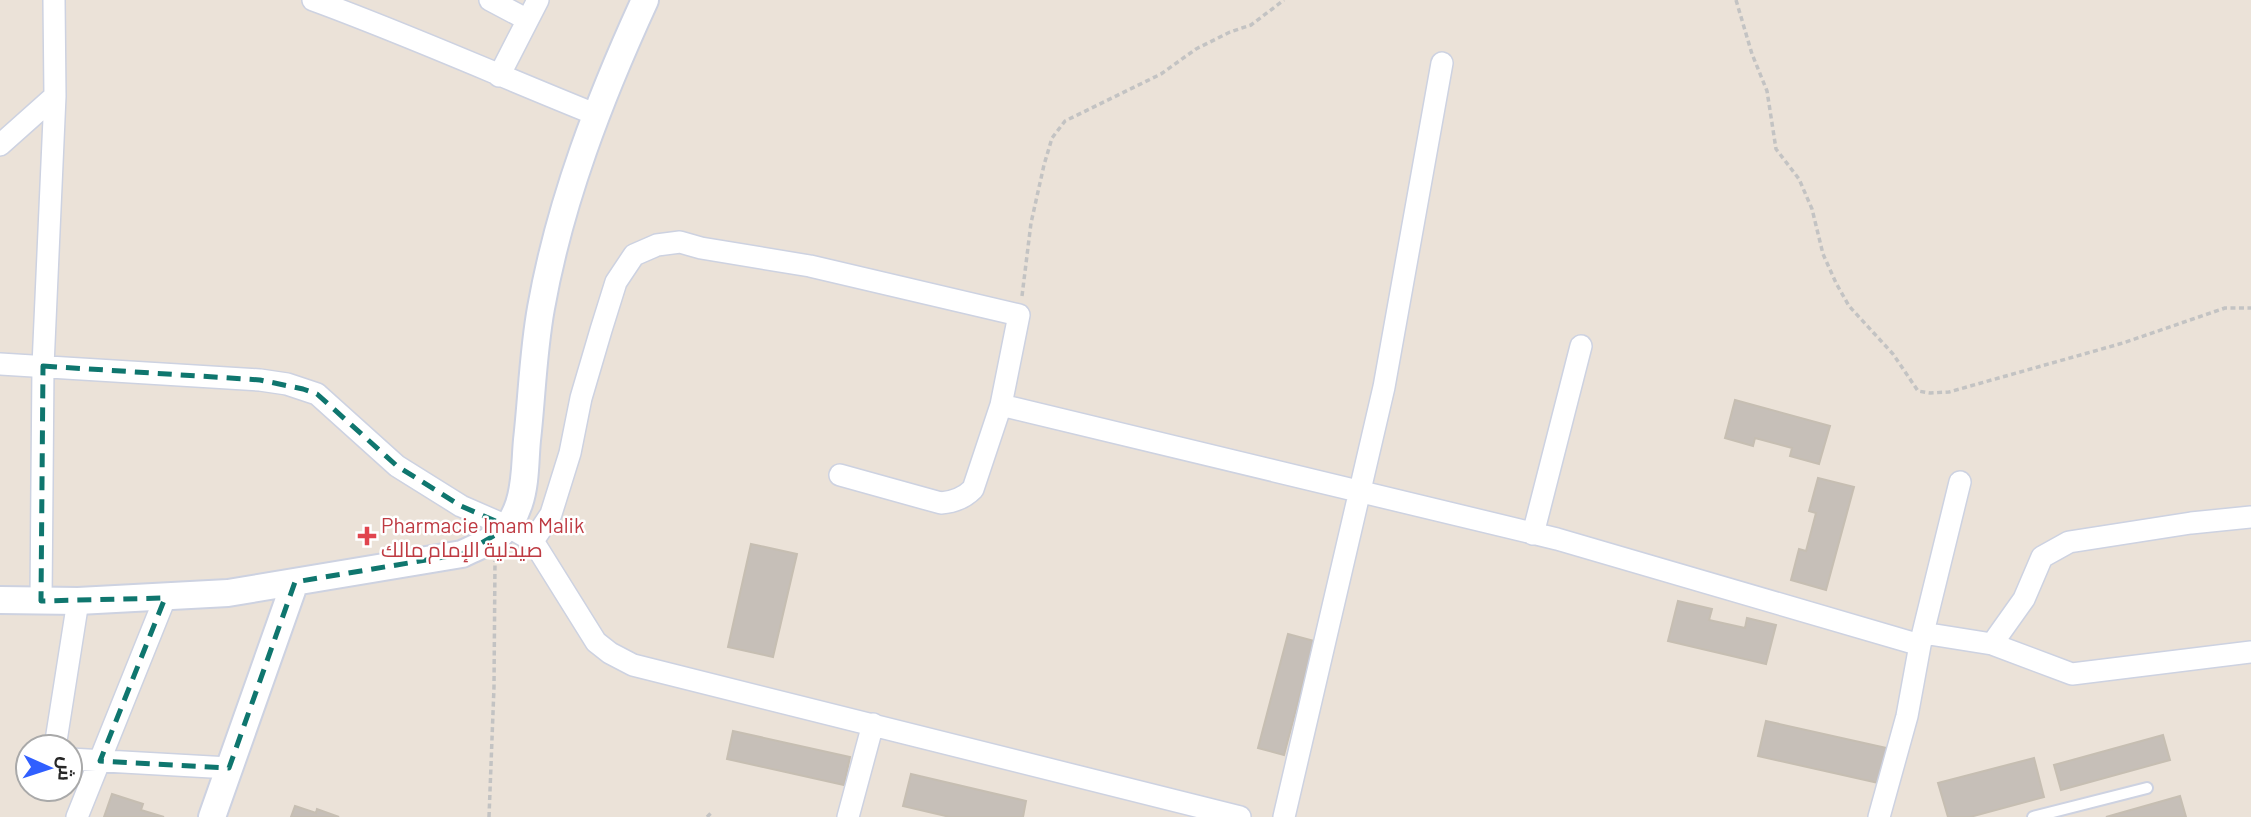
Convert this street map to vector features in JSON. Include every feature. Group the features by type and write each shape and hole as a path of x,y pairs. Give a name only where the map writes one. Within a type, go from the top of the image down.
{"street":[{"path":"41,601 43,366 55,96 54,0"},
{"path":"313,0 355,7 383,25 597,115"},
{"path":"490,0 526,19"},
{"path":"499,76 538,0"},
{"path":"0,600 78,601 228,593 462,554 502,533 519,503 524,480 532,368 542,305 570,187 613,71 645,0"},
{"path":"1284,817 1384,387 1443,63"},
{"path":"0,145 55,96"},
{"path":"533,541 551,514 570,453 581,398 616,282 634,255 657,245 680,242 810,266 1019,315 1001,405 973,489 961,498 942,503 840,475"},
{"path":"1533,534 1581,346"},
{"path":"0,364 260,380 317,394 397,466 502,533 533,541 596,642 633,665 1240,817"},
{"path":"1001,405 1533,534 1922,639 1992,644 2071,674 2251,652"},
{"path":"1879,817 1907,716 1922,639 1960,481"},
{"path":"1992,644 2024,599 2042,556 2068,542 2191,523 2251,517"},
{"path":"212,817 295,582"},
{"path":"77,817 165,598"},
{"path":"57,733 78,601"},
{"path":"848,817 873,724"},
{"path":"84,760 229,768"}],"lane":[{"path":"2033,817 2147,788"}],"path":[{"path":"1019,315 1037,196 1048,148 1059,127 1078,113 1161,74 1196,49 1251,25 1284,0"},
{"path":"1736,0 1752,54 1767,91 1776,149 1799,179 1812,209 1823,254 1836,283 1849,306 1894,355 1918,391 1949,392 2123,344 2225,308 2251,308"},
{"path":"489,817 502,533"},
{"path":"706,817 713,811"}],"highlighted area":[{"path":"43,366 260,380 303,389 317,394 397,466 461,506 509,527 462,554 295,582 229,768 100,761 165,598 41,601"}],"building":[{"path":"1735,400 1830,426 1819,464 1790,456 1792,448 1755,438 1753,446 1725,438"},
{"path":"1818,478 1854,487 1826,590 1791,580 1799,549 1806,551 1816,513 1809,511"},
{"path":"751,544 797,554 773,657 728,647"},
{"path":"1678,601 1712,609 1709,620 1745,628 1747,618 1776,625 1766,664 1668,641"},
{"path":"1288,634 1314,641 1284,755 1258,748"},
{"path":"1766,721 1891,749 1883,784 1758,756"},
{"path":"733,731 850,757 844,785 727,759"},
{"path":"2163,735 2170,760 2061,790 2054,765"},
{"path":"2034,758 2044,797 1970,817 1948,817 1938,783"},
{"path":"911,774 1026,801 1023,817 950,817 903,806"},
{"path":"112,794 143,804 141,810 164,817 104,817"},
{"path":"2180,796 2186,817 2106,817"},
{"path":"295,806 316,813 317,809 339,817 291,817"}],"place":[{"name":"Pharmacie Imam Malik صيدلية الإمام مالك","path":"367,536"}]}
